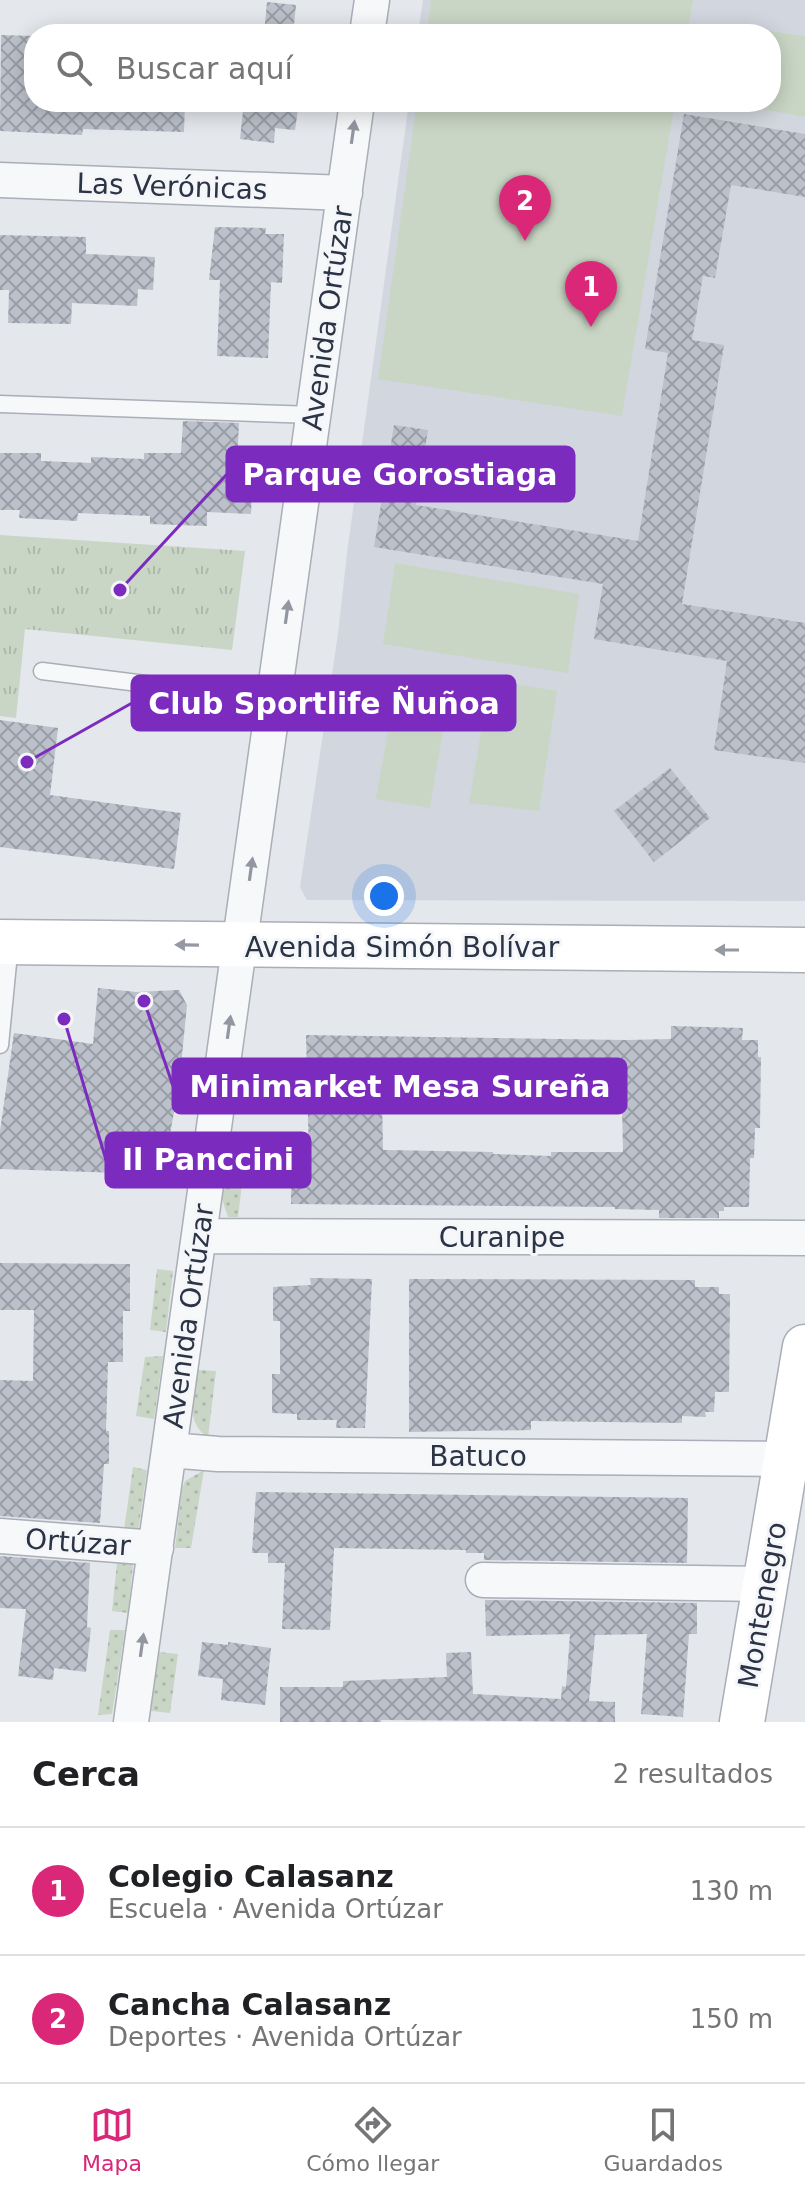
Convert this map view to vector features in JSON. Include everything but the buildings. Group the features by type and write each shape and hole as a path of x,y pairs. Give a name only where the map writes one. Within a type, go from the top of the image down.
{"street":[{"path":"368,24 372,0"},
{"name":"Avenida Ortúzar","path":"131,1722 356,112"},
{"name":"Las Verónicas","path":"0,180 345,193"},
{"name":"Avenida Simón Bolívar","path":"5,942 805,950"},
{"name":"Curanipe","path":"199,1236 805,1238"},
{"name":"Montenegro","path":"742,1722 805,1347"},
{"name":"Batuco","path":"169,1450 218,1454 787,1459"},
{"name":"Ortúzar","path":"0,1536 156,1548"},
{"path":"483,1580 766,1584"}],"lane":[{"path":"0,404 314,415"},
{"path":"42,671 274,700"},
{"path":"0,1045 5,942"}],"shaded area":[{"path":"423,0 805,0 805,901 307,900 300,887 338,634 408,112 781,112 781,24 419,24"}],"green space":[{"path":"431,0 693,0 689,24 428,24"},
{"path":"781,33 805,36 805,117 778,112 781,112"},
{"path":"416,112 673,112 622,416 378,379"},
{"path":"0,535 245,551 232,650 25,629 16,718 0,716"},
{"path":"395,563 579,594 568,673 383,644"},
{"path":"490,680 557,691 539,811 469,803"},
{"path":"396,686 449,695 430,808 376,799"},
{"path":"228,1157 245,1160 238,1217 228,1217 222,1199"},
{"path":"157,1269 173,1271 166,1332 150,1330"},
{"path":"163,1356 154,1419 136,1416 145,1357"},
{"path":"198,1370 216,1371 208,1438 200,1431 193,1416"},
{"path":"133,1467 147,1470 137,1539 123,1537"},
{"path":"204,1470 191,1548 175,1548 182,1489 185,1481"},
{"path":"118,1553 134,1555 128,1613 112,1611"},
{"path":"110,1630 125,1630 112,1714 98,1715"},
{"path":"159,1652 178,1654 170,1713 151,1711"}],"place":[{"name":"Cancha Calasanz","path":"525,241"},
{"name":"Colegio Calasanz","path":"591,327"},
{"name":"Parque Gorostiaga","path":"120,590"},
{"name":"Club Sportlife Ñuñoa","path":"27,762"},
{"name":"Minimarket Mesa Sureña","path":"144,1001"},
{"name":"Il Panccini","path":"64,1019"}]}
